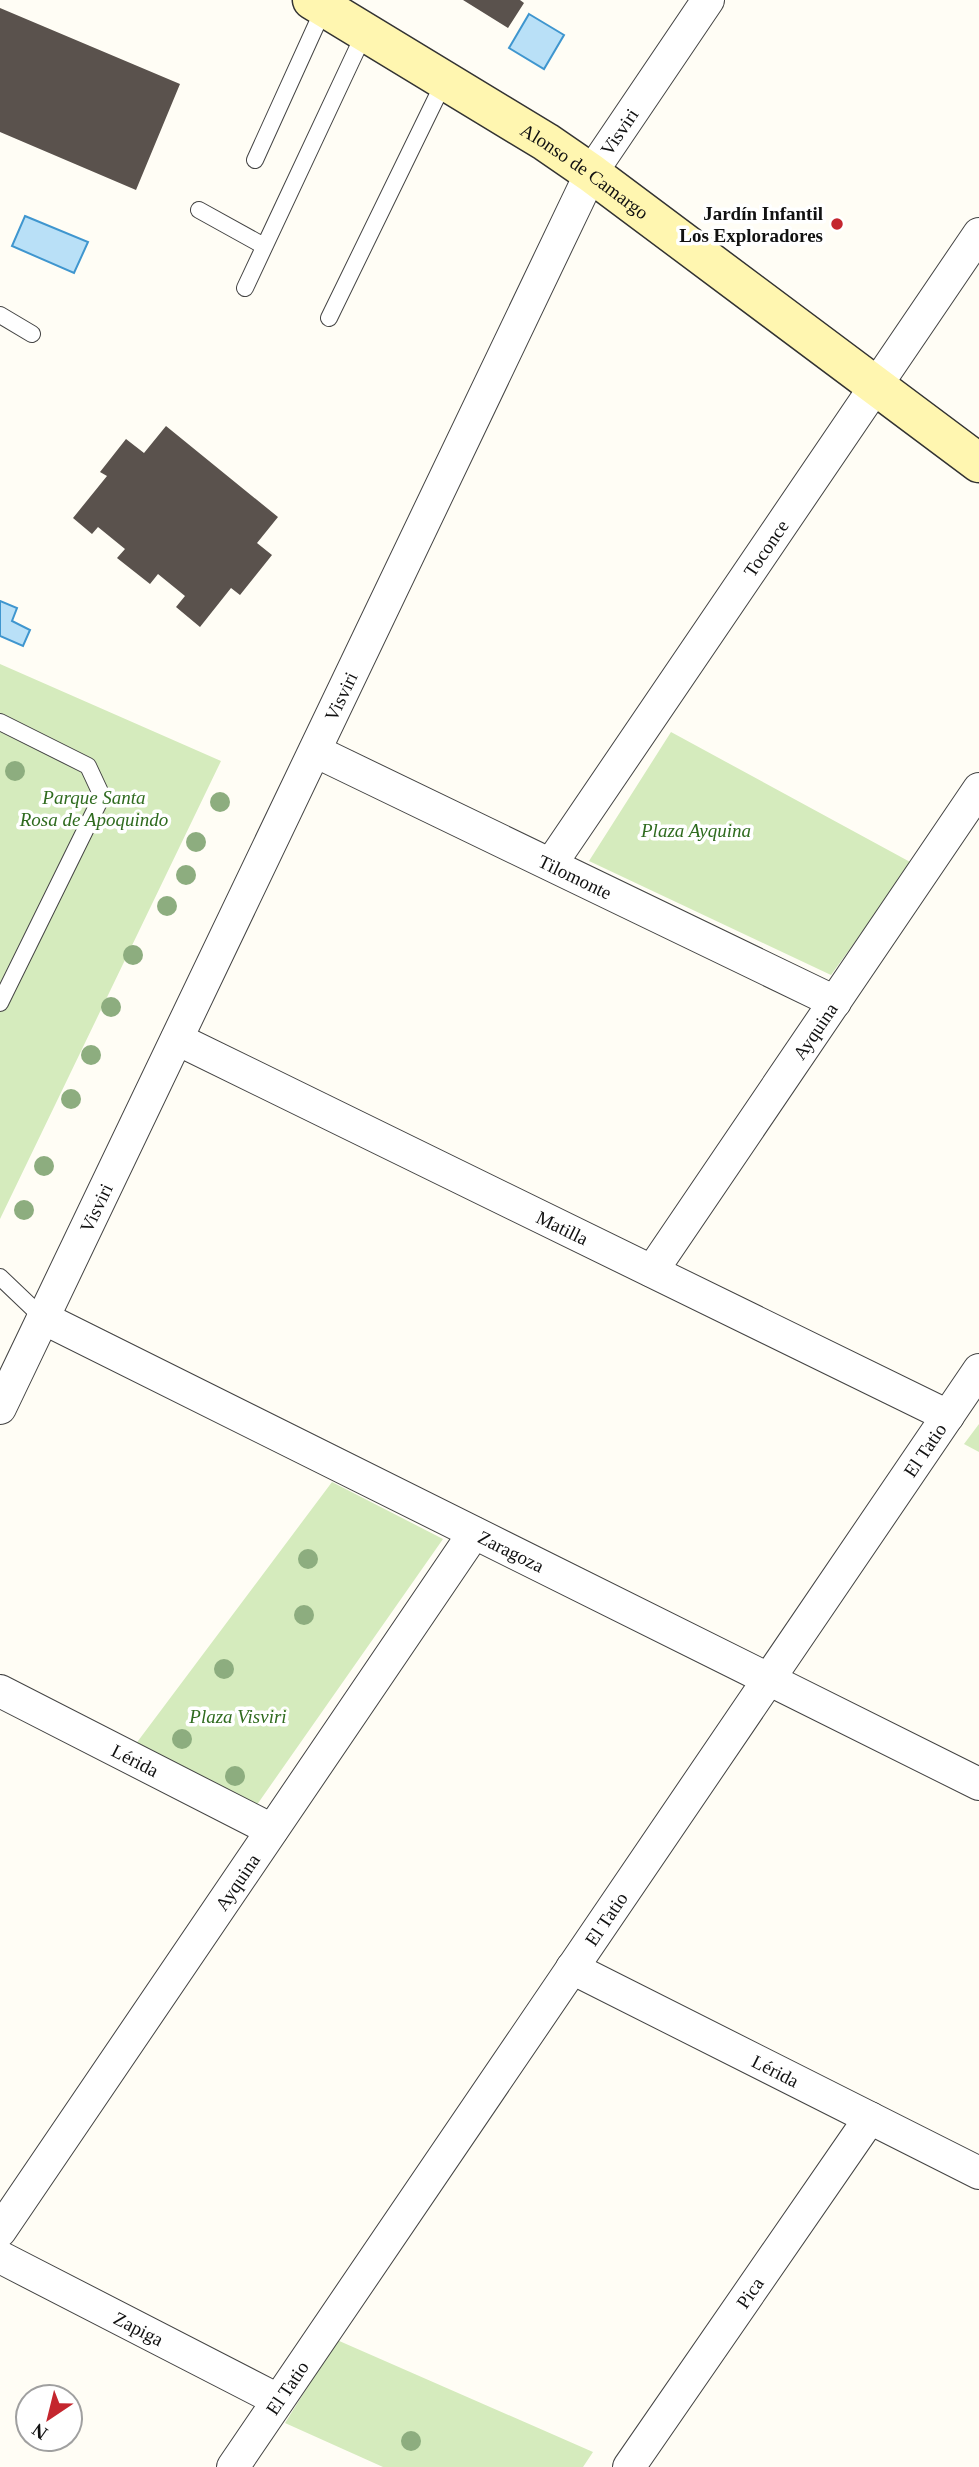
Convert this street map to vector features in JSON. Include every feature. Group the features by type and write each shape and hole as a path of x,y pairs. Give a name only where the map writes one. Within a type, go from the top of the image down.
{"street":[{"name":"Visviri","path":"0,1408 592,173 708,0"},
{"name":"Alonso de Camargo","path":"338,13 592,173 979,463"},
{"name":"Toconce","path":"551,864 979,234"},
{"name":"Tilomonte","path":"315,751 835,1002"},
{"name":"Ayquina","path":"652,1271 979,789"},
{"name":"Matilla","path":"177,1039 947,1416"},
{"name":"Zaragoza","path":"43,1318 979,1784"},
{"name":"El Tatio","path":"233,2467 979,1370"},
{"name":"Ayquina","path":"0,2231 474,1533"},
{"name":"Lérida","path":"0,1692 272,1830"},
{"name":"Lérida","path":"572,1968 979,2173"},
{"name":"Pica","path":"629,2467 870,2118"},
{"name":"Zapiga","path":"0,2258 278,2400"}],"lane":[{"path":"255,160 338,13"},
{"path":"244,288 264,246 338,13"},
{"path":"329,318 445,80"},
{"path":"198,211 264,246"},
{"path":"0,315 32,334"},
{"path":"0,722 88,766 102,796 0,1003"},
{"path":"0,1277 43,1318"}],"green space":[{"name":"Parque Santa Rosa de Apoquindo","path":"0,664 221,761 0,1219"},
{"name":"Plaza Ayquina","path":"671,732 912,863 831,975 589,861"},
{"path":"979,1424 979,1452 964,1444"},
{"name":"Plaza Visviri","path":"332,1482 443,1539 254,1809 135,1745"},
{"path":"337,2340 593,2452 583,2467 383,2467 285,2423"}],"water":[{"path":"529,14 564,35 544,69 509,48"},
{"path":"25,216 88,242 74,273 12,246"},
{"path":"0,601 17,608 12,621 30,630 23,646 0,636"}],"building":[{"path":"463,0 520,0 524,3 508,28"},
{"path":"0,8 180,84 136,190 0,132"},
{"path":"166,426 278,517 257,543 272,555 240,595 231,588 200,627 176,607 185,596 158,574 150,584 117,558 125,549 98,527 92,534 73,518 107,476 100,472 126,439 144,453"}],"place":[{"name":"Jardín Infantil Los Exploradores","path":"837,224"}]}
